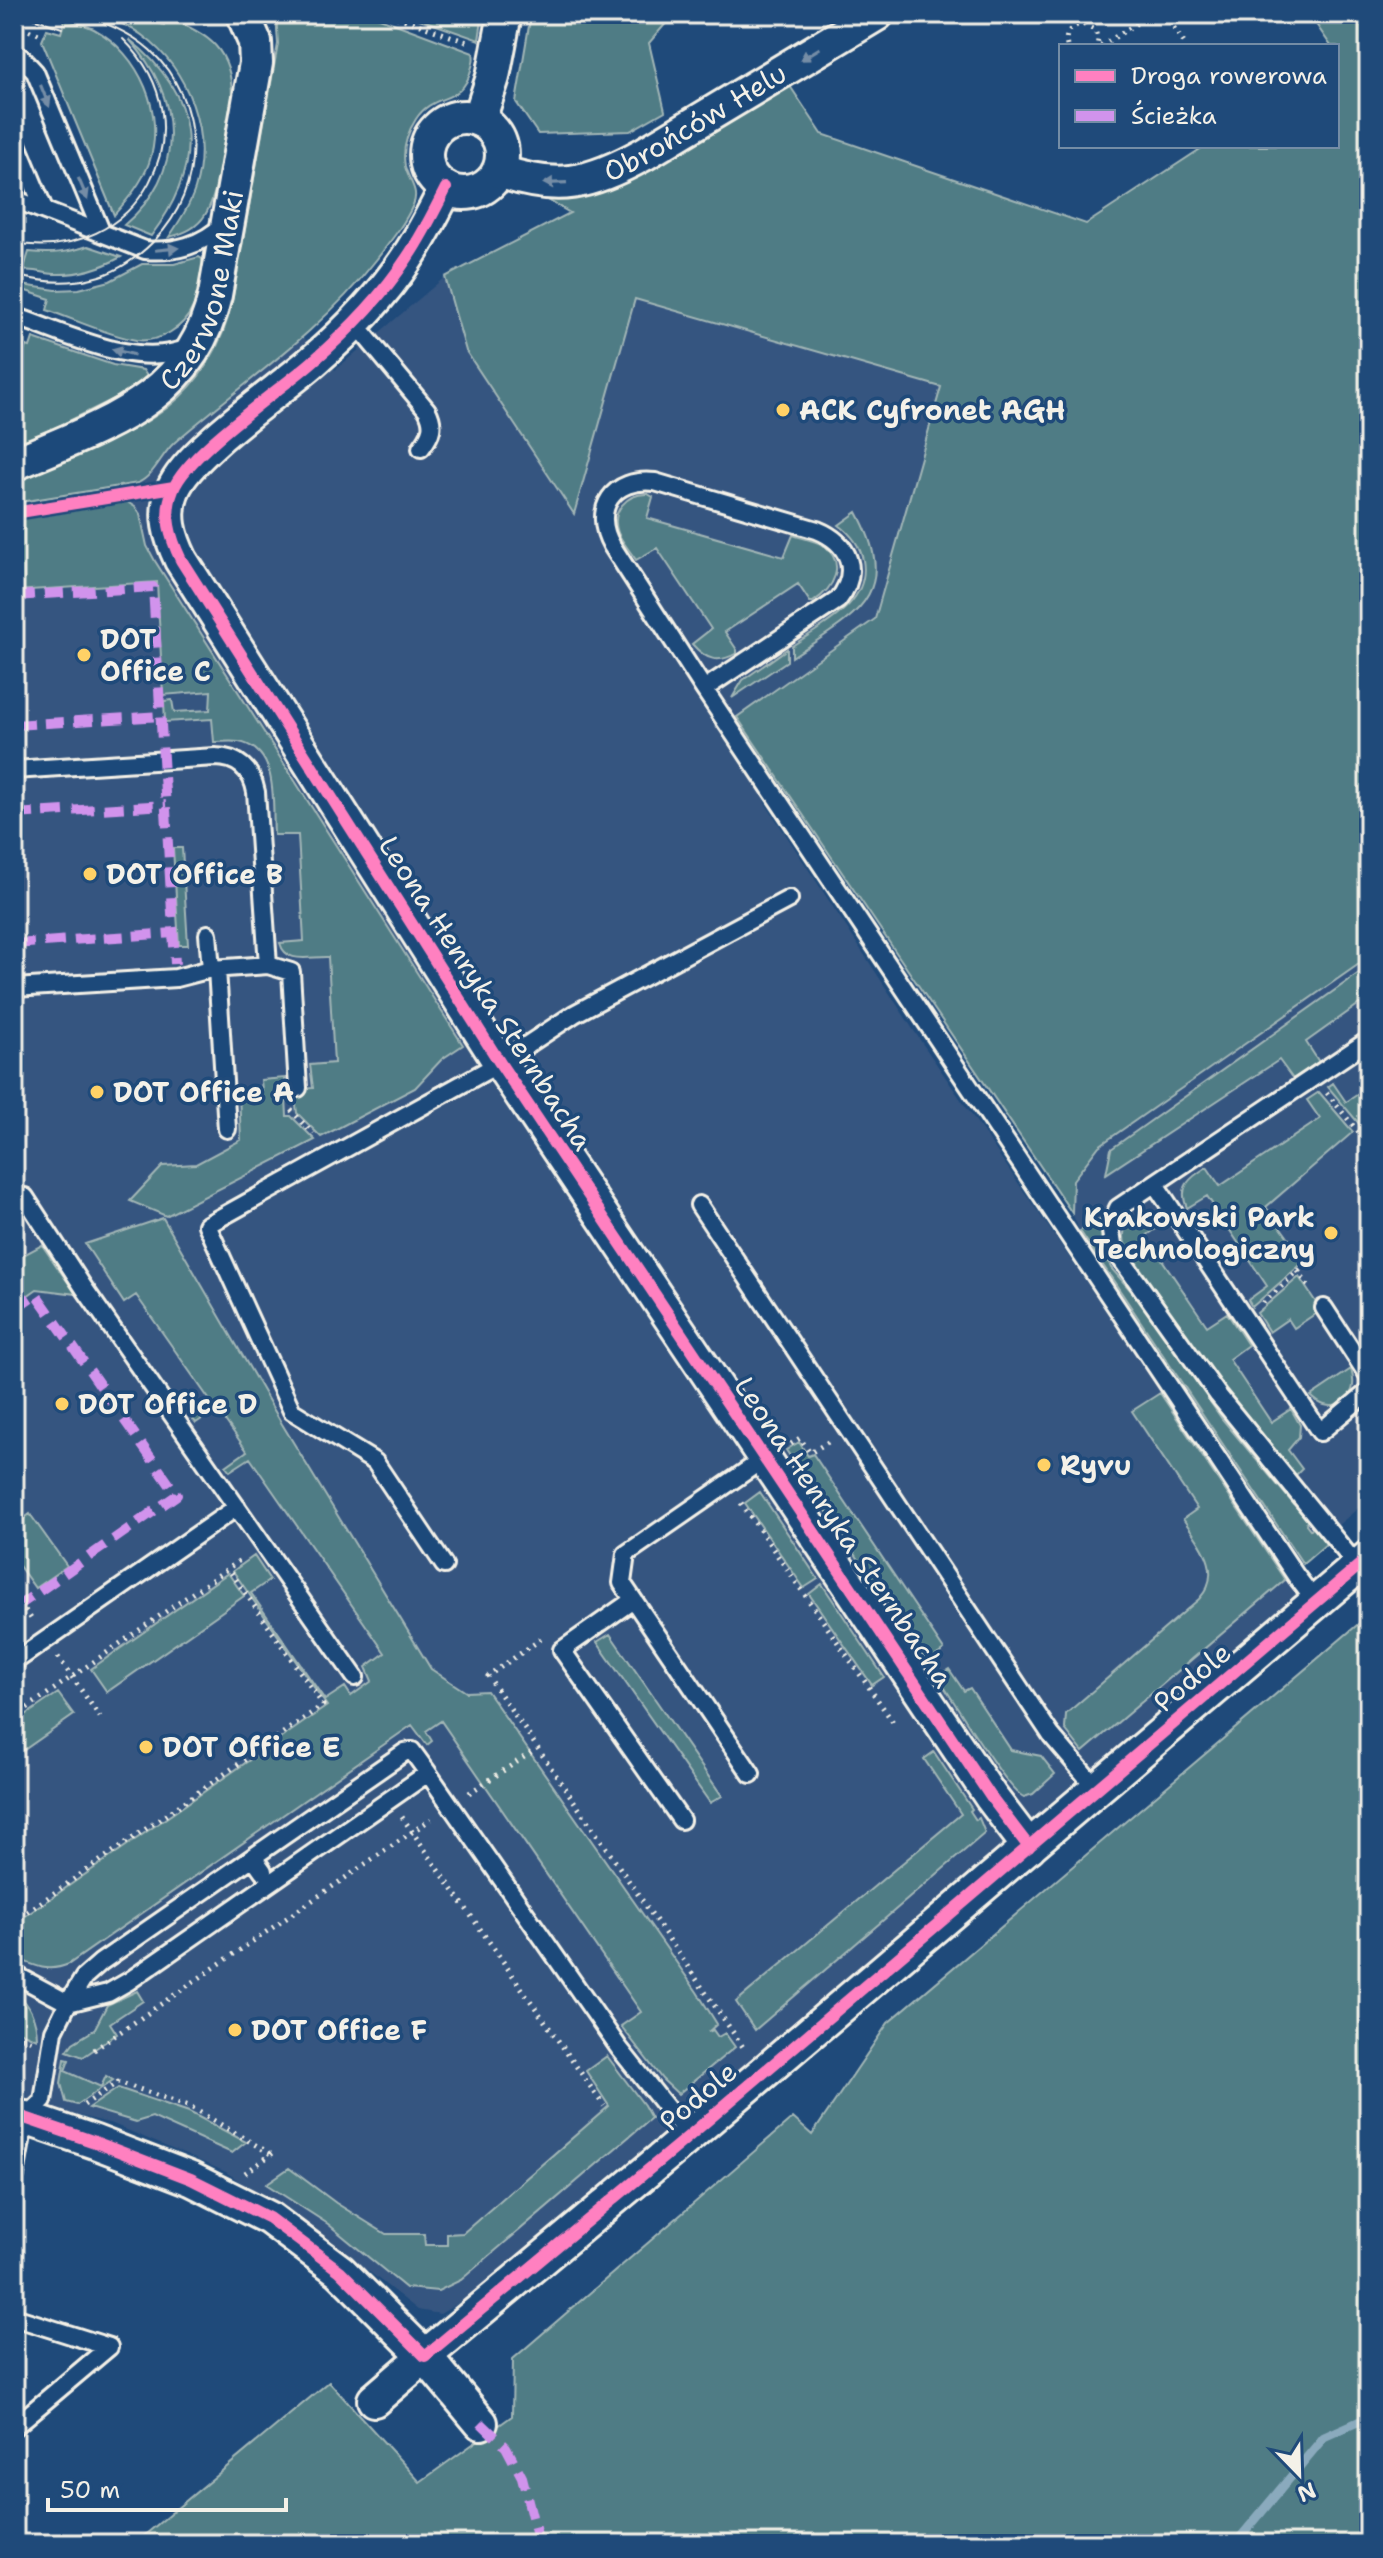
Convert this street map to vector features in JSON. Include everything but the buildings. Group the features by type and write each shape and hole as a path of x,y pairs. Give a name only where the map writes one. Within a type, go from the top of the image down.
{"street":[{"path":"479,120 493,77 505,14"},
{"name":"Obrońców Helu","path":"499,171 542,183 579,181 607,172 644,154 877,14"},
{"name":"Czerwone Maki","path":"14,464 94,429 145,402 182,368 198,342 212,308 256,63 255,42 239,17"},
{"path":"468,117 479,120 497,135 502,159 499,171 482,189 470,192 446,188 430,172 427,161 430,139 445,122 468,117"},
{"name":"Leona Henryka Sternbacha","path":"446,188 406,260 378,295 312,362 216,440 190,467 174,487 167,523 181,560 500,1063 991,1797 1029,1847"},
{"name":"Podole","path":"374,2400 1363,1562"},
{"path":"20,2118 95,2142 191,2179 269,2218 340,2271 425,2356 481,2423"}],"lane":[{"path":"14,54 35,72 101,231"},
{"path":"14,137 44,209"},
{"path":"14,199 145,250 160,251 197,242 217,231 228,220"},
{"path":"14,316 125,354 169,354 198,342"},
{"path":"353,321 432,419 433,430 421,448"},
{"path":"704,689 838,600 847,585 848,557 835,539 817,530 655,482 631,483 617,490 608,502 603,518 605,532 704,689 1316,1602"},
{"path":"14,770 215,757 241,764 251,776 256,792 268,965"},
{"path":"444,1565 375,1462 292,1411 207,1225 500,1063 574,1014 789,899"},
{"path":"208,934 214,969 227,1129"},
{"path":"14,988 176,978 214,969 268,965 291,972 298,1088"},
{"path":"1363,1562 1218,1395 1114,1249 1110,1226 1118,1208 1369,1040"},
{"path":"1155,1184 1320,1432 1369,1391"},
{"path":"25,1197 84,1288 355,1677"},
{"path":"699,1205 1051,1735 1097,1789"},
{"path":"1324,1308 1369,1377"},
{"path":"751,1774 622,1583 626,1554 765,1458"},
{"path":"14,1662 237,1507"},
{"path":"633,1600 562,1650 681,1820"},
{"path":"15,2175 20,2118 43,2101 54,2031 84,1977 101,1962 258,1864 408,1750 414,1753 619,2048 689,2136"},
{"path":"14,1974 68,2003 108,1993 428,1773"},
{"path":"14,2317 109,2347 14,2427"}],"path":[{"path":"145,14 164,20"},
{"path":"389,14 469,43"},
{"path":"1102,44 1151,14"},
{"path":"1165,14 1185,44"},
{"path":"1067,44 1069,31 1082,24 1095,30 1099,44"},
{"path":"14,25 39,34"},
{"path":"14,225 14,243"},
{"path":"14,365 21,344"},
{"path":"1314,1078 1359,1133"},
{"path":"1244,1319 1313,1258"},
{"path":"800,1438 810,1453"},
{"path":"740,1502 893,1722"},
{"path":"14,1717 262,1544"},
{"path":"14,1921 323,1705 228,1568"},
{"path":"14,1609 21,1604"},
{"path":"72,1677 100,1717"},
{"path":"94,2050 535,1750 743,2047"},
{"path":"391,1800 604,2106"},
{"path":"77,2110 118,2082 189,2106 274,2152 241,2176"}],"shaded area":[{"path":"445,277 466,351 574,513 634,299 942,387 875,619 738,718 765,803 922,1043 1304,1599 486,2287 440,2314 418,2310 367,2270 226,2172 113,2124 14,2100 14,488 187,417 304,338 335,370"},
{"path":"1369,957 1369,1499 1312,1547 1141,1318 1090,1256 1072,1213 1073,1180 1099,1147"}],"green space":[{"path":"99,14 132,14 164,25 167,18 182,24 206,37 223,55 228,67 232,97 215,191 202,220 179,234 169,237 190,202 200,168 201,147 193,105 173,67 159,50 133,29"},
{"path":"276,14 369,14 473,53 471,70 461,89 423,110 408,136 405,166 415,195 409,212 376,260 330,312 174,443 144,480 14,503 14,480 119,436 150,420 177,400 200,374 219,342 232,302 278,44"},
{"path":"405,14 483,14 479,40"},
{"path":"531,14 674,14 649,43 665,111 630,131 538,134 516,102"},
{"path":"1309,14 1369,14 1369,957 1099,1146 1073,1180 1072,1213 737,717 875,619 941,387 635,299 574,514 466,351 445,277 570,213 546,199 581,195 788,83 822,134 1086,224 1202,148 1339,148 1339,44 1330,44"},
{"path":"65,19 94,29 124,54 136,69 151,106 154,125 149,163 138,184 114,215 42,41 47,29 61,33"},
{"path":"129,39 153,61 170,84 182,108 187,132 187,157 180,183 169,209 151,236 124,225 144,204 159,181 167,158 170,134 159,85 147,62"},
{"path":"88,246 121,257 80,272 54,274 23,271 29,252 59,252"},
{"path":"199,257 203,265 197,297 189,315 170,332 153,339 136,340 92,327 47,310 50,299 20,289 22,285 56,290 79,289 110,281 142,264 174,264"},
{"path":"33,338 113,365 143,370 147,376 122,395 14,448 14,427 24,394 14,390 14,378 26,346 30,347"},
{"path":"640,494 653,497 647,518 784,557 793,535 819,543 831,552 835,560 832,583 813,602 798,584 725,632 737,653 718,659 707,657 692,644 711,629 657,548 636,560 618,533 616,517 622,505"},
{"path":"127,502 140,514 147,546 155,561 463,1045 442,1059 415,1088 321,1137 297,1113 294,1089 313,1088 310,1065 334,1063 328,957 293,957 283,950 280,943 304,941 298,835 274,835 273,794 268,767 252,747 239,742 214,742 212,719 165,722 164,701 172,700 174,712 210,710 211,691 163,695 157,582 14,591 14,520"},
{"path":"857,512 870,541 875,564 873,584 852,615 792,657 792,646 842,612 860,589 862,555 854,540 839,525"},
{"path":"787,649 787,661 732,698 743,680"},
{"path":"173,848 182,848 188,945 179,945"},
{"path":"1369,966 1369,997 1306,1042 1319,1062 1293,1079 1279,1060 1106,1174 1111,1149"},
{"path":"285,1078 287,1116 291,1116 315,1140 166,1216 130,1201 163,1166 196,1164 241,1140 239,1093 262,1091 261,1080"},
{"path":"1333,1083 1346,1102 1369,1087 1369,1119 1361,1126 1328,1087"},
{"path":"1319,1092 1353,1132 1266,1207 1305,1261 1252,1307 1248,1300 1267,1286 1207,1196 1187,1208 1185,1189 1190,1179 1207,1167 1220,1186 1320,1119 1307,1100"},
{"path":"1145,1211 1157,1214 1166,1222 1146,1236 1207,1326 1227,1313 1248,1345 1229,1359 1271,1422 1291,1409 1300,1425 1299,1437 1288,1450 1302,1469 1296,1475 1234,1400 1231,1401 1126,1247 1126,1224"},
{"path":"163,1218 282,1424 431,1669 466,1692 487,1691 697,1992 717,2024 708,2032 713,2030 718,2037 725,2033 735,2047 678,2094 662,2079 621,2026 641,2012 441,1721 426,1731 432,1741 427,1745 412,1725 69,1964 48,1968 14,1957 14,1924 327,1706 233,1571 254,1556 270,1580 251,1593 325,1700 345,1687 351,1696 372,1681 366,1667 385,1653 250,1458 230,1471 226,1466 247,1451 217,1409 196,1423 191,1417 211,1402 136,1295 124,1303 85,1244"},
{"path":"1103,1218 1101,1242 1111,1268 1140,1301 1222,1419 1307,1520 1310,1529 1314,1528 1326,1544 1303,1564 1080,1231"},
{"path":"42,1245 76,1294 37,1289 14,1305 14,1260"},
{"path":"1299,1277 1321,1310 1294,1328 1288,1319 1269,1332 1257,1313"},
{"path":"1351,1369 1352,1389 1340,1405 1324,1405 1311,1396"},
{"path":"1160,1393 1285,1580 1083,1752 1065,1729 1066,1714 1199,1599 1210,1578 1207,1558 1183,1519 1197,1509 1132,1411"},
{"path":"799,1442 808,1456 813,1454 944,1650 927,1662 786,1450"},
{"path":"760,1492 818,1579 804,1588 745,1503"},
{"path":"30,1514 67,1566 35,1588 14,1559 14,1526"},
{"path":"228,1573 244,1596 107,1692 91,1669"},
{"path":"822,1584 884,1677 872,1685 809,1594"},
{"path":"1369,1615 1369,2544 134,2544 329,2382 420,2482 512,2416 513,2359 793,2118 812,2135 888,2023"},
{"path":"610,1634 722,1796 710,1803 597,1642"},
{"path":"949,1669 964,1691 970,1688 1011,1750 1041,1756 1055,1774 1033,1794 1024,1797 1016,1791 980,1742 937,1676"},
{"path":"58,1693 74,1715 14,1757 14,1723"},
{"path":"934,1752 976,1820 979,1818 985,1833 755,2030 736,2002 961,1814 924,1759"},
{"path":"14,1990 31,2012 37,2039 14,2029"},
{"path":"137,1991 143,2001 110,2023 117,2034 83,2057 67,2051 73,2043 94,2030 107,2005"},
{"path":"607,2056 651,2118 461,2280 438,2291 406,2288 328,2224 266,2184 289,2168 336,2203 386,2234 424,2234 425,2245 447,2245 447,2234 463,2233 609,2106 586,2071"},
{"path":"65,2059 69,2060 65,2071 101,2087 106,2076 113,2080 77,2105 66,2102 61,2083"},
{"path":"118,2088 189,2112 246,2142 232,2153 152,2117 136,2122 89,2108"}],"waterway":[{"path":"1235,2544 1324,2437 1369,2417"}],"tram line":[{"path":"21,14 62,28"},
{"path":"14,275 62,282 101,276 126,264 154,241 171,220 191,171 189,119 181,94 168,71 150,50 134,38 80,14"},
{"path":"14,243 58,244 96,233 127,212 149,183 161,148 162,112 150,74 123,39"}],"marked path":[{"path":"14,596 153,587 175,964"},
{"path":"14,725 161,716"},
{"path":"14,814 166,805"},
{"path":"14,944 173,933"},
{"path":"14,1309 36,1294 177,1495 21,1604"},
{"path":"481,2423 506,2447 522,2477 539,2544"}],"cycle path":[{"path":"446,188 407,258 363,313 312,362 215,440 182,475 173,490 168,508 174,543 181,560 500,1063 991,1797 1029,1847"},
{"path":"14,513 174,487"},
{"path":"14,2117 95,2142 191,2179 269,2218 340,2271 425,2356 689,2136 1369,1557"}],"place":[{"name":"ACK Cyfronet AGH","path":"783,410"},
{"name":"DOT Office C","path":"84,655"},
{"name":"DOT Office B","path":"90,874"},
{"name":"DOT Office A","path":"97,1092"},
{"name":"Krakowski Park Technologiczny","path":"1331,1233"},
{"name":"DOT Office D","path":"62,1404"},
{"name":"Ryvu","path":"1044,1465"},
{"name":"DOT Office E","path":"146,1747"},
{"name":"DOT Office F","path":"235,2030"}]}
